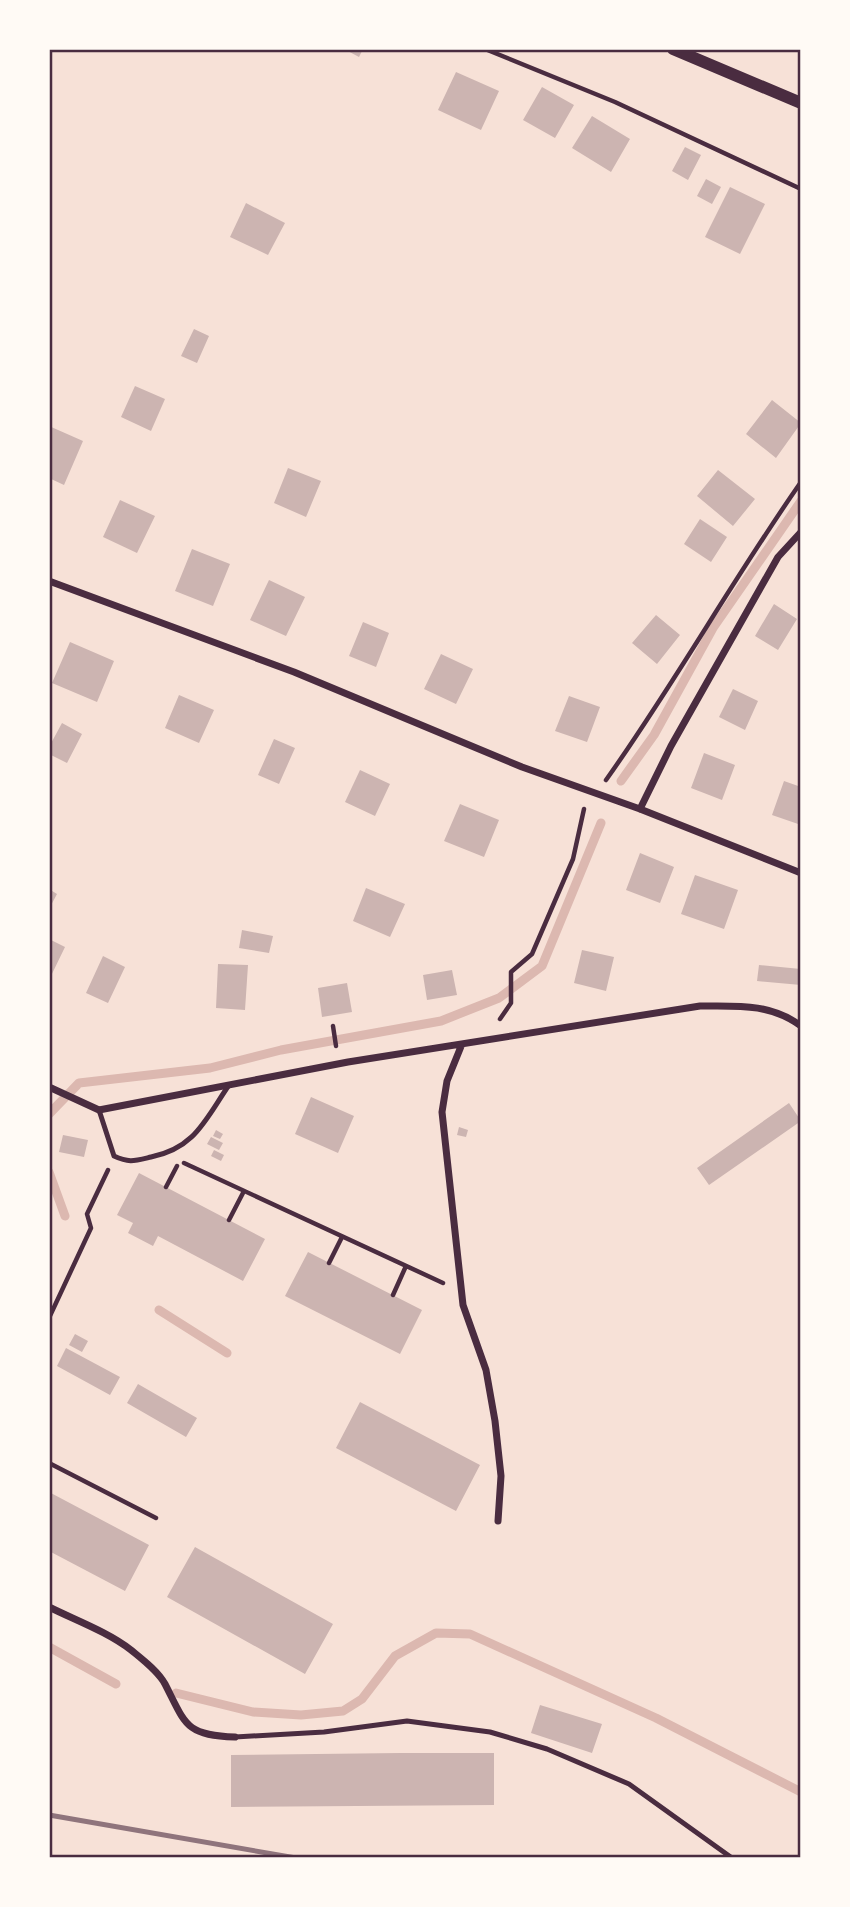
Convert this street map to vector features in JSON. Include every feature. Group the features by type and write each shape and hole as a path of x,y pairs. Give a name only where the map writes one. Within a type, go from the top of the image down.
{"street":[{"path":"673,49 801,103"},
{"path":"640,809 671,746 778,557 801,532"},
{"path":"49,581 294,673 522,767 640,809 801,873"},
{"path":"49,1087 99,1110 229,1085 700,1006 754,1006 787,1015 801,1026"},
{"path":"462,1045 447,1081 442,1112 463,1305 486,1370 495,1421 501,1476 498,1521"},
{"path":"49,1607 129,1648 164,1684 175,1710 187,1724 205,1735 235,1737"}],"lane":[{"path":"99,1110 114,1156 130,1163 168,1155 190,1142 229,1085"},
{"path":"235,1737 324,1732 407,1721 490,1732 547,1749 629,1784 732,1858"}],"path":[{"path":"485,49 602,97 801,189"},
{"path":"511,1003 511,972 532,954 573,859 583,810 647,722 748,557 801,482"},
{"path":"333,1026 336,1045"},
{"path":"49,1318 91,1228 87,1214 114,1156"},
{"path":"166,1187 180,1161 461,1292"},
{"path":"229,1220 244,1191"},
{"path":"329,1263 342,1237"},
{"path":"393,1295 406,1266"},
{"path":"49,1463 156,1518"}],"building":[{"path":"344,49 363,49 359,57"},
{"path":"456,72 499,91 481,130 438,110"},
{"path":"542,87 574,105 555,138 523,120"},
{"path":"592,116 630,139 611,172 572,148"},
{"path":"685,147 701,155 688,180 672,171"},
{"path":"706,179 721,187 712,204 697,196"},
{"path":"730,187 765,204 740,254 705,237"},
{"path":"246,203 285,223 268,255 230,237"},
{"path":"194,329 209,336 197,363 181,356"},
{"path":"135,386 165,399 151,431 121,417"},
{"path":"772,400 801,423 776,458 746,434"},
{"path":"49,426 83,441 64,485 49,478"},
{"path":"288,468 321,481 306,517 274,503"},
{"path":"718,470 755,499 733,526 697,496"},
{"path":"120,500 155,516 137,553 103,537"},
{"path":"700,519 727,537 711,562 684,544"},
{"path":"192,549 230,564 213,606 175,591"},
{"path":"269,580 305,597 286,636 250,620"},
{"path":"774,604 797,619 778,650 755,636"},
{"path":"656,615 680,635 657,664 632,643"},
{"path":"363,622 389,633 376,667 349,656"},
{"path":"70,642 114,661 97,702 52,683"},
{"path":"441,654 473,669 456,704 424,689"},
{"path":"733,689 758,701 745,730 719,717"},
{"path":"179,695 214,710 199,743 165,728"},
{"path":"569,696 600,707 587,742 555,731"},
{"path":"62,723 82,734 67,763 49,754 49,747"},
{"path":"274,739 295,748 279,784 258,775"},
{"path":"704,753 735,765 722,800 691,788"},
{"path":"360,770 390,784 375,816 345,802"},
{"path":"784,781 801,787 801,825 772,815"},
{"path":"460,804 499,820 484,857 444,841"},
{"path":"640,853 674,867 660,903 626,890"},
{"path":"695,875 738,890 724,929 681,914"},
{"path":"366,888 405,904 390,937 353,921"},
{"path":"49,889 57,894 49,909"},
{"path":"242,930 273,936 269,953 239,948"},
{"path":"49,939 65,947 49,980"},
{"path":"582,950 614,957 606,991 574,983"},
{"path":"103,956 125,967 108,1003 86,993"},
{"path":"218,964 248,965 245,1010 216,1008"},
{"path":"759,965 801,969 801,985 757,981"},
{"path":"452,970 457,995 427,1000 423,975"},
{"path":"347,983 352,1012 322,1017 318,988"},
{"path":"311,1097 354,1116 338,1153 295,1134"},
{"path":"789,1103 801,1121 709,1185 697,1168"},
{"path":"459,1127 468,1130 466,1137 457,1135"},
{"path":"216,1130 223,1134 220,1139 213,1136"},
{"path":"63,1135 88,1140 84,1157 59,1152"},
{"path":"211,1137 223,1143 219,1150 207,1144"},
{"path":"214,1150 224,1155 221,1161 211,1156"},
{"path":"139,1173 265,1239 243,1281 158,1236 153,1246 128,1233 133,1223 117,1215"},
{"path":"308,1252 422,1310 400,1354 285,1296"},
{"path":"75,1334 88,1341 82,1352 69,1345"},
{"path":"66,1348 120,1377 110,1395 57,1366"},
{"path":"138,1384 197,1418 186,1437 127,1403"},
{"path":"360,1402 480,1465 456,1511 336,1448"},
{"path":"49,1492 149,1545 125,1591 49,1551"},
{"path":"195,1547 333,1624 305,1674 167,1597"},
{"path":"540,1705 602,1724 592,1753 531,1733"},
{"path":"494,1753 494,1805 231,1807 231,1755"}],"waterway":[{"path":"621,781 654,735 713,628 801,501"},
{"path":"49,1114 79,1083 210,1068 281,1050 441,1021 499,998 542,966 601,823"},
{"path":"49,1172 65,1216"},
{"path":"159,1310 227,1353"},
{"path":"176,1693 253,1712 301,1715 343,1711 362,1699 395,1656 436,1633 470,1634 656,1718 801,1792"},
{"path":"49,1647 116,1684"}],"railway":[{"path":"49,1815 296,1858"}]}
